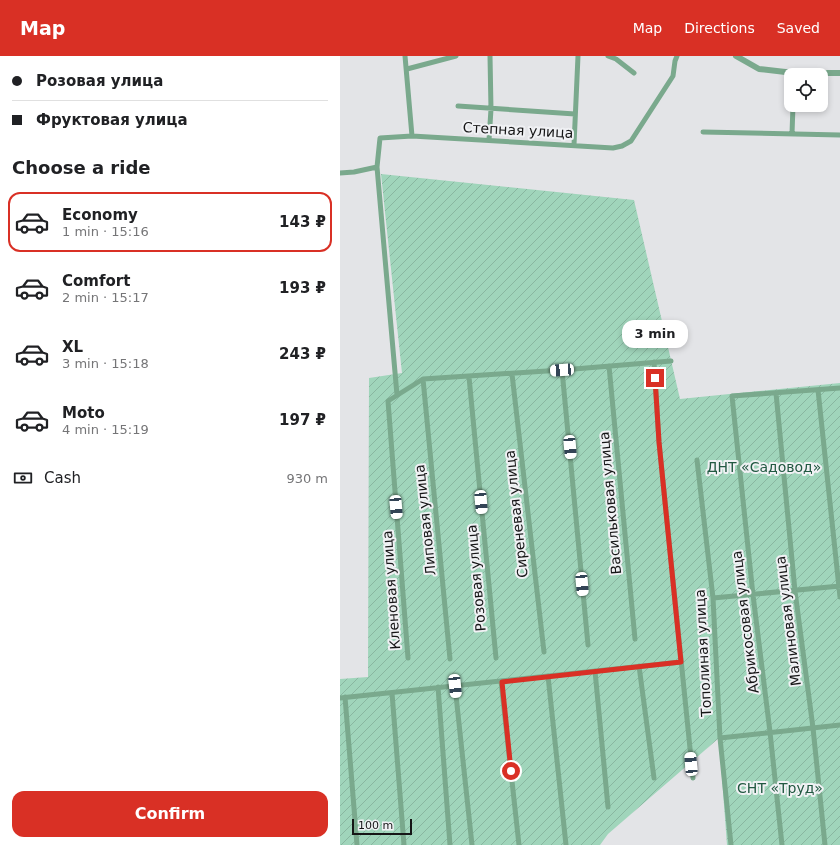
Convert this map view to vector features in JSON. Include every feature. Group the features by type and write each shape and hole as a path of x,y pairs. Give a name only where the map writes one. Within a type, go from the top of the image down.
{"street":[{"path":"405,56 412,136"},
{"path":"407,69 456,56"},
{"path":"488,140 491,109 490,56"},
{"path":"574,145 578,56"},
{"path":"608,56 616,59 634,73"},
{"name":"Степная улица","path":"377,167 380,138 412,136 613,148 622,146 631,141 673,76 677,56"},
{"path":"736,56 759,69 784,73"},
{"path":"828,73 840,73"},
{"path":"458,106 575,114"},
{"path":"792,134 793,112"},
{"path":"703,132 840,135"},
{"path":"340,172 354,172 377,167 397,395 423,379 512,374 671,361"},
{"path":"654,362 659,442 693,778"},
{"name":"Васильковая улица","path":"609,366 635,639"},
{"path":"562,370 588,645"},
{"name":"Сиреневая улица","path":"512,374 544,652"},
{"name":"Розовая улица","path":"469,377 496,658"},
{"name":"Липовая улица","path":"423,379 450,659"},
{"path":"776,394 840,388"},
{"path":"818,390 840,597"},
{"name":"Абрикосовая улица","path":"776,394 732,396 782,845"},
{"name":"Малиновая улица","path":"776,394 795,591 813,728 825,845"},
{"name":"Кленовая улица","path":"397,395 388,401 408,658"},
{"name":"Тополиная улица","path":"698,460 713,598 720,738 731,845"},
{"path":"713,598 840,586"},
{"path":"357,845 342,698 681,662"},
{"path":"639,666 654,778"},
{"path":"595,671 608,807"},
{"path":"548,676 566,845"},
{"path":"502,682 519,845"},
{"path":"455,686 472,845"},
{"path":"438,687 450,845"},
{"path":"392,693 404,845"},
{"path":"720,738 840,725"}],"green space":[{"path":"381,174 634,200 680,399 840,383 840,845 727,845 719,738 608,834 600,845 340,845 340,679 368,677 369,378 402,373"}],"route":[{"path":"511,771 502,682 681,662 659,442 655,378"}],"park label":[{"name":"ДНТ «Садовод»","path":"764,467"},
{"name":"СНТ «Труд»","path":"780,788"}]}
